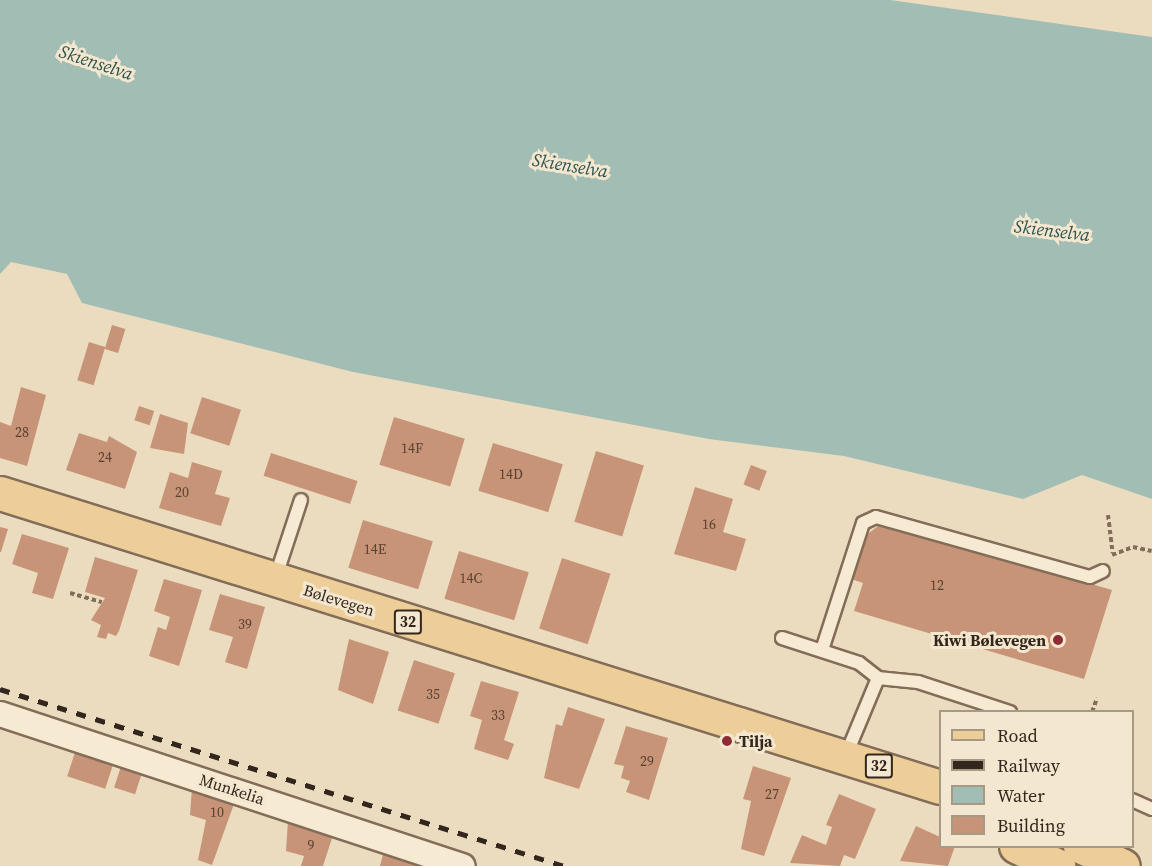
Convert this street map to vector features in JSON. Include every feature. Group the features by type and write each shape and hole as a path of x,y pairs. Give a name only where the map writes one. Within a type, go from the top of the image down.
{"main road":[{"name":"Bølevegen","path":"0,493 274,580 840,752 939,787"},
{"name":"Bølevegen","path":"840,752 939,811"},
{"path":"1020,848 1058,866"},
{"path":"1084,848 1123,866"}],"street":[{"name":"Munkelia","path":"0,714 463,866"}],"lane":[{"path":"274,580 301,500"},
{"path":"822,650 862,523 876,517 1090,577 1103,571"},
{"path":"782,638 858,663 878,678 918,682 1007,710"},
{"path":"840,752 878,678"},
{"path":"1134,801 1152,809"}],"path":[{"path":"1108,515 1113,555"},
{"path":"1103,571 1113,555 1133,547 1152,551"},
{"path":"70,593 102,602"},
{"path":"1092,710 1097,698"}],"water":[{"name":"Skienselva","path":"0,0 890,0 1152,37 1152,499 1082,475 1023,499 844,456 709,439 353,372 82,303 67,274 11,262 0,274"}],"building":[{"path":"112,325 125,329 118,353 105,349"},
{"path":"89,342 105,347 94,385 77,380"},
{"path":"21,387 46,395 27,466 0,458 0,422 11,426"},
{"path":"202,397 241,410 229,446 190,433"},
{"path":"139,406 154,411 150,425 134,420"},
{"path":"160,414 188,423 184,454 150,448"},
{"path":"394,417 465,439 450,486 379,465"},
{"path":"79,433 107,442 109,436 137,452 125,489 66,470"},
{"path":"493,443 563,464 548,512 478,491"},
{"path":"596,451 644,466 622,536 574,522"},
{"path":"271,453 358,481 350,504 264,476"},
{"path":"192,462 222,471 215,494 230,498 221,526 159,508 170,472 188,478"},
{"path":"751,465 767,471 759,491 743,485"},
{"path":"695,487 733,499 723,532 746,539 736,571 674,554"},
{"path":"363,520 433,541 418,589 348,568"},
{"path":"882,523 1112,590 1084,679 854,611 863,583 851,579 865,536"},
{"path":"0,527 8,529 1,552 0,552"},
{"path":"22,534 69,548 53,599 32,593 38,573 12,564"},
{"path":"459,551 529,572 514,620 444,599"},
{"path":"95,557 138,570 119,631 116,636 108,633 106,639 97,637 101,625 91,620 105,598 85,592"},
{"path":"562,558 611,574 588,644 539,628"},
{"path":"164,579 202,590 179,666 149,656 158,627 166,630 170,617 154,611"},
{"path":"220,594 265,607 247,669 225,662 233,637 209,630"},
{"path":"349,639 389,652 373,704 338,690"},
{"path":"414,660 455,673 439,724 398,710"},
{"path":"481,681 519,692 504,740 514,744 508,760 474,749 482,720 470,716"},
{"path":"568,707 605,719 579,789 544,778 556,724 562,726"},
{"path":"626,726 668,738 649,800 626,792 630,781 621,778 624,766 614,764"},
{"path":"78,743 116,755 105,789 67,776"},
{"path":"124,757 145,764 135,794 114,787"},
{"path":"753,766 791,778 764,856 741,849 751,801 743,799"},
{"path":"192,787 238,793 212,865 198,860 206,820 190,815"},
{"path":"839,794 876,809 855,859 844,855 840,866 790,863 802,835 826,845 832,827 826,825"},
{"path":"288,820 334,832 323,866 301,866 304,856 286,851"},
{"path":"916,826 939,837 939,848 954,848 948,866 900,861"},
{"path":"385,847 422,858 420,866 380,866"}],"railway":[{"path":"0,689 564,866"}],"place":[{"name":"Kiwi Bølevegen","path":"1058,640"},
{"name":"Tilja","path":"727,741"}]}
